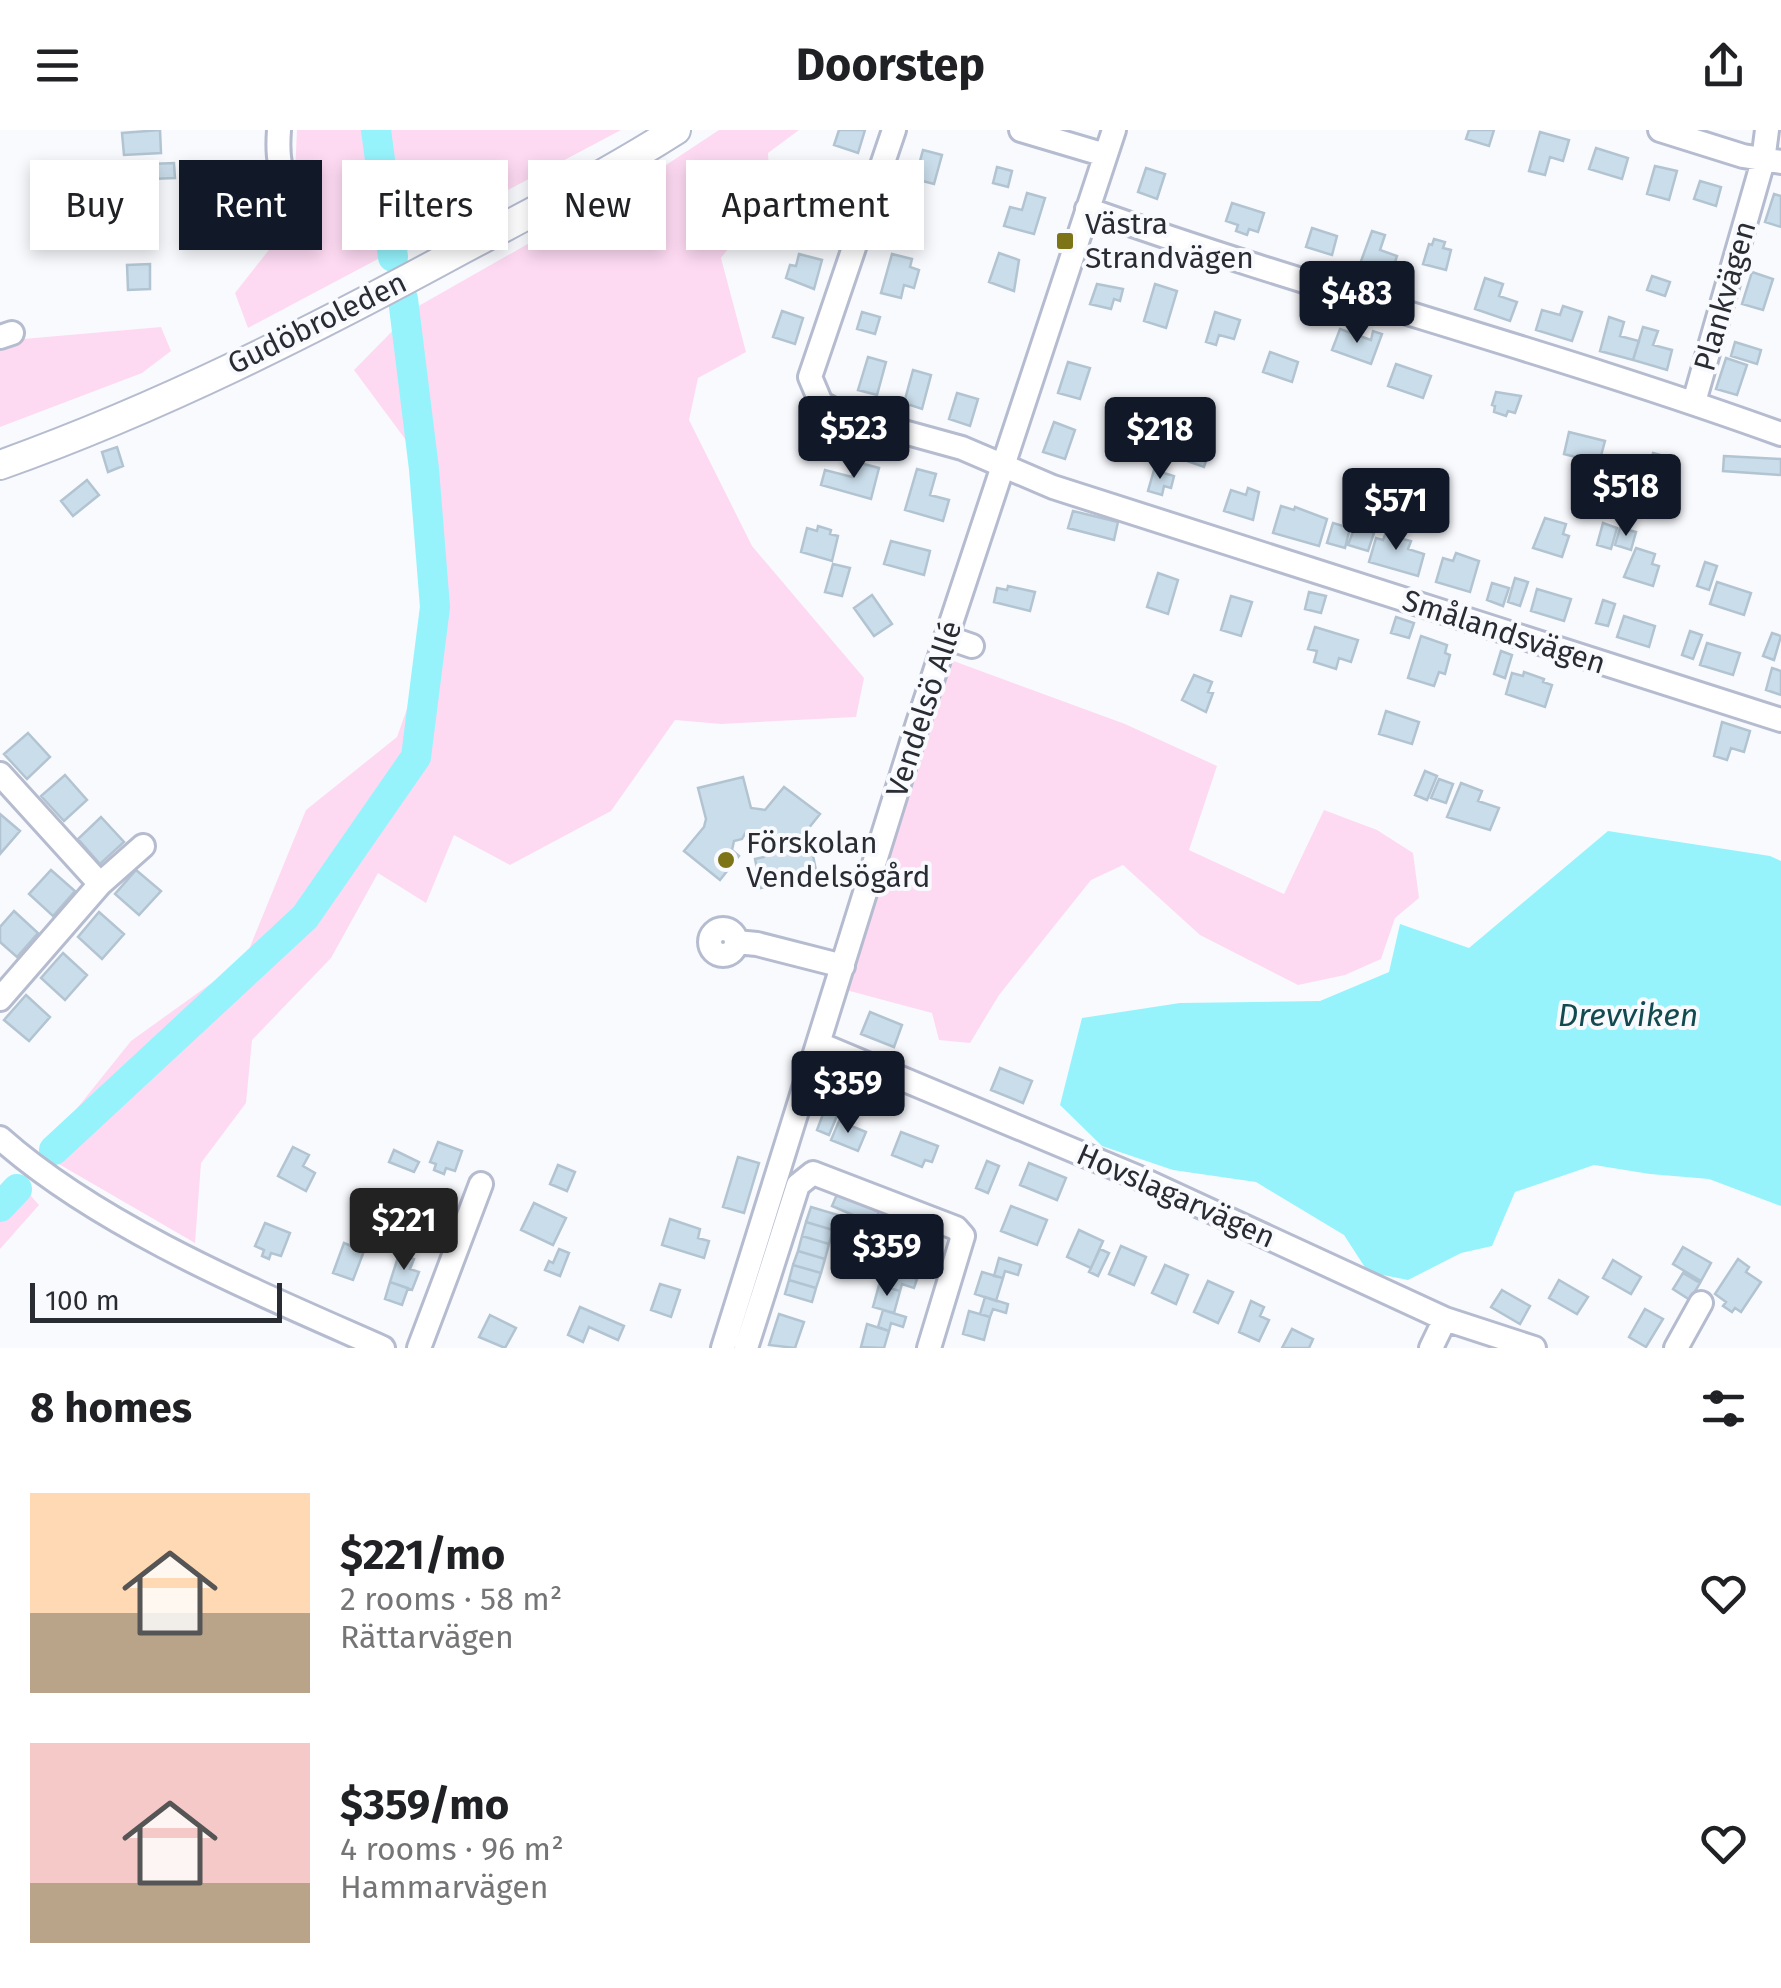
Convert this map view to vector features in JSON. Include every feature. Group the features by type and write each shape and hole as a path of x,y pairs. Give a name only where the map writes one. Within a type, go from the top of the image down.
{"main road":[{"name":"Gudöbroleden","path":"0,465 89,434 362,304 630,160 676,130"}],"street":[{"path":"279,130 279,160"},
{"name":"Smålandsvägen","path":"894,130 810,377 821,403 842,415 962,448 1053,488 1781,720"},
{"path":"1021,130 1105,155"},
{"name":"Vendelsö Allé","path":"723,1348 946,637 1114,130"},
{"path":"1660,130 1772,162"},
{"name":"Plankvägen","path":"1694,402 1772,162 1767,130"},
{"path":"1087,209 1272,272 1694,402 1781,434"},
{"path":"946,637 972,646"},
{"path":"0,775 100,884"},
{"path":"0,999 100,884 144,846"},
{"path":"736,942 843,966"},
{"name":"Hovslagarvägen","path":"819,1044 1137,1177 1445,1320 1534,1348"},
{"path":"0,1138 104,1213 252,1289 383,1348"},
{"path":"746,1348 798,1186 812,1173 956,1228 963,1236 929,1348"},
{"path":"420,1348 481,1184"},
{"path":"1676,1348 1701,1303"},
{"path":"1431,1348 1445,1320"}],"shaded area":[{"path":"297,130 621,130 564,160 528,160 528,179 508,190 508,160 342,160 342,250 395,250 248,328 235,293 269,250 322,250 322,160 296,160"},
{"path":"719,130 799,130 768,153 768,160 686,160 686,250 727,250 721,258 746,352 698,378 689,420 752,546 864,678 856,717 721,724 675,720 611,811 510,865 454,835 426,903 378,873 331,958 252,1040 246,1103 201,1163 195,1243 57,1163 66,1122 131,1041 245,959 306,810 397,737 447,596 411,447 354,370 415,308 528,244 528,250 666,250 666,165"},
{"path":"161,327 171,351 142,373 0,427 0,351 23,339"},
{"path":"951,660 1125,724 1217,766 1189,850 1284,894 1324,810 1377,830 1413,853 1419,898 1395,918 1381,959 1345,975 1298,985 1200,935 1123,865 1091,880 999,995 970,1043 939,1040 932,1013 846,990"},
{"path":"16,1179 39,1205 0,1249 0,1192"}],"water":[{"name":"Drevviken","path":"1608,831 1770,856 1781,861 1781,1206 1709,1179 1594,1165 1515,1192 1492,1246 1461,1253 1408,1280 1368,1272 1344,1235 1256,1182 1173,1170 1102,1146 1060,1105 1082,1018 1180,1003 1320,1001 1389,972 1400,924 1469,948"}],"building":[{"path":"160,130 161,153 124,155 122,133"},
{"path":"839,130 865,130 858,153 834,145"},
{"path":"1469,130 1494,130 1489,146 1466,139"},
{"path":"1540,132 1569,140 1563,161 1550,157 1545,175 1529,171"},
{"path":"1596,148 1628,158 1622,179 1589,169"},
{"path":"923,150 942,155 934,184 924,181 924,160 920,160"},
{"path":"174,163 175,178 159,179 159,164"},
{"path":"1655,166 1677,171 1669,200 1647,194"},
{"path":"997,167 1012,171 1008,187 993,183"},
{"path":"1146,168 1165,174 1157,199 1138,192"},
{"path":"1700,181 1721,187 1716,206 1694,199"},
{"path":"1027,193 1045,198 1034,234 1004,226 1010,207 1022,210"},
{"path":"1774,194 1781,196 1781,227 1765,222"},
{"path":"1232,203 1264,213 1258,232 1249,229 1247,235 1236,231 1238,225 1226,221"},
{"path":"1312,228 1337,236 1332,255 1306,247"},
{"path":"1372,231 1385,235 1380,250 1397,256 1391,275 1360,264"},
{"path":"1434,239 1445,242 1443,248 1451,250 1446,270 1423,264"},
{"path":"999,253 1019,260 1014,291 989,282"},
{"path":"799,254 822,260 814,289 786,278 790,265 796,266"},
{"path":"892,254 912,259 910,267 919,270 914,288 904,285 901,298 881,293"},
{"path":"150,264 150,289 128,290 127,265"},
{"path":"1752,272 1773,279 1763,310 1742,304"},
{"path":"1652,276 1670,282 1665,296 1647,290"},
{"path":"1485,278 1503,284 1499,296 1517,302 1510,321 1475,309"},
{"path":"1097,284 1123,289 1120,301 1114,299 1111,309 1090,304"},
{"path":"1155,284 1177,291 1166,328 1144,321"},
{"path":"1563,306 1582,312 1572,341 1536,330 1542,310 1560,315"},
{"path":"782,311 803,318 795,344 773,337"},
{"path":"862,312 880,317 875,334 857,329"},
{"path":"1215,312 1240,320 1234,339 1219,335 1216,345 1206,342"},
{"path":"1609,317 1624,322 1620,336 1639,341 1633,360 1600,351"},
{"path":"1643,327 1658,331 1653,345 1672,350 1667,370 1633,360"},
{"path":"1340,329 1371,340 1373,331 1382,334 1371,364 1332,350"},
{"path":"1735,342 1761,350 1757,364 1731,356"},
{"path":"1270,352 1298,362 1292,382 1263,372"},
{"path":"868,357 886,362 877,395 858,390"},
{"path":"1726,358 1747,365 1737,395 1716,389"},
{"path":"1068,362 1090,368 1080,399 1058,393"},
{"path":"1396,364 1431,376 1423,398 1388,386"},
{"path":"913,370 931,375 922,409 904,403"},
{"path":"1496,392 1521,396 1515,413 1508,411 1506,416 1494,412"},
{"path":"957,393 978,399 970,426 949,419"},
{"path":"1054,422 1075,430 1065,459 1043,452"},
{"path":"1171,430 1212,443 1204,467 1164,453"},
{"path":"1569,432 1605,441 1599,463 1564,454"},
{"path":"117,447 123,466 108,472 102,452"},
{"path":"1653,453 1668,457 1670,462 1660,497 1640,492"},
{"path":"1724,456 1781,459 1781,475 1723,471"},
{"path":"856,462 879,468 871,499 821,485 825,470 852,477"},
{"path":"917,469 936,474 930,495 949,500 943,521 905,510"},
{"path":"1154,470 1174,476 1171,488 1164,486 1162,495 1148,491"},
{"path":"87,480 99,495 73,516 61,501"},
{"path":"1248,488 1259,492 1253,520 1224,511 1231,490 1246,495"},
{"path":"1281,506 1327,519 1319,546 1273,533"},
{"path":"1073,511 1118,522 1114,540 1068,528"},
{"path":"1545,518 1566,524 1563,534 1569,536 1562,557 1533,548"},
{"path":"1333,523 1350,528 1345,548 1327,543"},
{"path":"1603,523 1617,528 1611,549 1597,545"},
{"path":"1389,525 1402,529 1399,538 1411,541 1408,549 1424,554 1418,576 1369,562 1376,538 1383,540"},
{"path":"818,526 838,536 832,561 801,552 807,528 817,531"},
{"path":"1355,526 1374,533 1368,551 1348,545"},
{"path":"1620,528 1636,532 1631,550 1615,545"},
{"path":"891,541 930,551 924,575 884,564"},
{"path":"1636,548 1655,554 1652,564 1659,566 1653,586 1624,577"},
{"path":"1456,553 1479,561 1470,592 1436,582 1443,558 1453,561"},
{"path":"1705,562 1717,566 1709,590 1697,586"},
{"path":"833,564 850,568 842,596 825,592"},
{"path":"1158,573 1178,580 1168,614 1147,607"},
{"path":"1515,578 1528,582 1520,606 1508,602"},
{"path":"1717,582 1751,593 1744,615 1710,604"},
{"path":"1492,583 1509,588 1503,606 1487,600"},
{"path":"1008,586 1035,592 1030,611 994,602 997,588 1007,590"},
{"path":"1537,589 1571,599 1564,621 1531,611"},
{"path":"1309,592 1326,596 1321,613 1305,609"},
{"path":"872,595 892,624 874,636 854,608"},
{"path":"1231,596 1252,602 1241,636 1221,630"},
{"path":"1603,600 1615,604 1608,626 1596,623"},
{"path":"1624,616 1655,626 1649,647 1617,637"},
{"path":"1396,617 1414,623 1409,638 1391,633"},
{"path":"1315,627 1358,640 1351,662 1339,658 1336,669 1314,662 1317,651 1308,649"},
{"path":"1690,631 1702,635 1693,659 1682,655"},
{"path":"1772,633 1781,636 1774,660 1763,656"},
{"path":"1421,636 1447,645 1445,653 1450,655 1445,674 1439,672 1434,686 1408,678"},
{"path":"1707,643 1740,653 1733,675 1700,665"},
{"path":"1501,651 1512,655 1505,678 1494,674"},
{"path":"1772,668 1781,671 1781,695 1766,690"},
{"path":"1524,672 1552,685 1545,707 1506,694 1512,673 1523,676"},
{"path":"1194,675 1212,682 1208,692 1213,693 1206,712 1182,700"},
{"path":"1386,711 1419,722 1412,744 1379,734"},
{"path":"1722,722 1750,731 1744,752 1731,748 1727,760 1714,756"},
{"path":"28,733 50,757 27,779 4,754"},
{"path":"1425,771 1437,776 1427,800 1415,795"},
{"path":"65,775 87,800 64,821 41,796"},
{"path":"743,777 751,808 765,810 784,787 820,814 800,839 801,848 811,846 817,875 761,888 755,859 764,857 767,847 762,835 746,832 742,839 734,841 732,850 739,856 720,880 684,851 706,819 698,788"},
{"path":"1439,779 1453,784 1446,803 1431,798"},
{"path":"1461,783 1482,791 1478,801 1499,808 1490,830 1447,817"},
{"path":"0,814 20,831 0,854"},
{"path":"101,817 124,842 100,864 78,839"},
{"path":"51,870 75,891 53,916 29,894"},
{"path":"136,870 161,891 139,915 115,894"},
{"path":"14,911 38,933 17,957 0,942 0,927"},
{"path":"99,912 124,934 102,959 78,937"},
{"path":"63,953 87,975 65,1000 41,978"},
{"path":"26,995 50,1017 29,1041 4,1020"},
{"path":"870,1012 902,1025 894,1047 861,1034"},
{"path":"1000,1068 1032,1081 1023,1103 991,1090"},
{"path":"826,1106 839,1111 829,1135 817,1130"},
{"path":"839,1121 866,1132 858,1151 831,1140"},
{"path":"901,1132 938,1146 932,1162 925,1160 922,1167 892,1155"},
{"path":"438,1142 462,1151 455,1171 446,1168 444,1174 434,1170 436,1164 430,1162"},
{"path":"293,1147 309,1155 303,1166 315,1173 306,1191 278,1176"},
{"path":"394,1150 419,1162 414,1172 389,1162"},
{"path":"738,1157 759,1163 744,1213 723,1207"},
{"path":"987,1161 999,1166 988,1193 976,1188"},
{"path":"1029,1163 1066,1178 1057,1200 1020,1185"},
{"path":"558,1165 575,1172 567,1191 550,1184"},
{"path":"838,1192 880,1209 874,1224 832,1206"},
{"path":"534,1203 566,1218 553,1245 521,1230"},
{"path":"1011,1206 1047,1220 1037,1245 1001,1231"},
{"path":"811,1207 838,1215 833,1230 806,1222"},
{"path":"670,1219 700,1229 698,1238 709,1241 704,1258 662,1245"},
{"path":"806,1222 833,1230 829,1244 802,1236"},
{"path":"265,1223 290,1233 281,1256 271,1253 269,1259 262,1256 264,1250 255,1246"},
{"path":"421,1229 438,1235 433,1251 415,1245"},
{"path":"1079,1230 1103,1241 1091,1268 1067,1257"},
{"path":"902,1231 929,1240 926,1250 915,1246 913,1253 903,1250 905,1244 899,1242"},
{"path":"802,1236 829,1244 825,1259 798,1251"},
{"path":"344,1243 364,1251 353,1280 333,1273"},
{"path":"887,1245 913,1253 906,1275 880,1268"},
{"path":"1121,1246 1146,1257 1134,1285 1109,1274"},
{"path":"1683,1247 1711,1263 1701,1281 1673,1264"},
{"path":"559,1249 569,1253 560,1276 545,1270"},
{"path":"1100,1249 1109,1253 1098,1276 1089,1272"},
{"path":"798,1251 825,1259 821,1273 793,1265"},
{"path":"399,1254 414,1259 410,1269 419,1272 412,1290 390,1282"},
{"path":"999,1258 1021,1265 1018,1275 1005,1271 1003,1278 994,1276"},
{"path":"1738,1259 1749,1267 1746,1272 1761,1282 1741,1312 1735,1308 1732,1312 1715,1294"},
{"path":"1613,1260 1641,1277 1631,1294 1603,1278"},
{"path":"793,1265 821,1273 816,1288 789,1280"},
{"path":"1165,1265 1188,1275 1176,1304 1152,1293"},
{"path":"894,1272 917,1279 914,1288 902,1284 900,1291 889,1288"},
{"path":"982,1272 1003,1278 996,1301 975,1294"},
{"path":"1683,1273 1700,1283 1690,1300 1673,1289"},
{"path":"789,1280 816,1288 812,1302 785,1294"},
{"path":"1559,1280 1588,1297 1577,1314 1549,1298"},
{"path":"1208,1281 1233,1292 1218,1323 1194,1312"},
{"path":"390,1282 408,1288 402,1305 385,1299"},
{"path":"660,1284 680,1290 671,1317 651,1310"},
{"path":"879,1285 900,1291 894,1313 873,1307"},
{"path":"1502,1290 1530,1306 1520,1324 1491,1307"},
{"path":"985,1297 1008,1304 1006,1313 993,1309 990,1317 980,1314"},
{"path":"1251,1301 1264,1307 1260,1316 1269,1320 1259,1341 1239,1332"},
{"path":"580,1307 624,1326 618,1340 589,1327 583,1342 568,1335"},
{"path":"1645,1309 1663,1319 1646,1347 1629,1337"},
{"path":"883,1310 906,1317 903,1327 891,1323 889,1331 878,1327"},
{"path":"969,1311 990,1317 984,1340 963,1334"},
{"path":"779,1314 804,1322 795,1348 769,1345"},
{"path":"490,1315 516,1328 505,1348 479,1337"},
{"path":"867,1324 889,1331 884,1348 861,1347"},
{"path":"1292,1329 1313,1339 1309,1348 1282,1348"}],"waterway":[{"path":"376,130 393,257"},
{"path":"54,1150 305,917 416,757 435,607 424,469 403,299"},
{"path":"0,1207 17,1189"}],"place":[{"name":"Västra Strandvägen","path":"1065,241"},
{"name":"Förskolan Vendelsögård","path":"726,860"}]}
